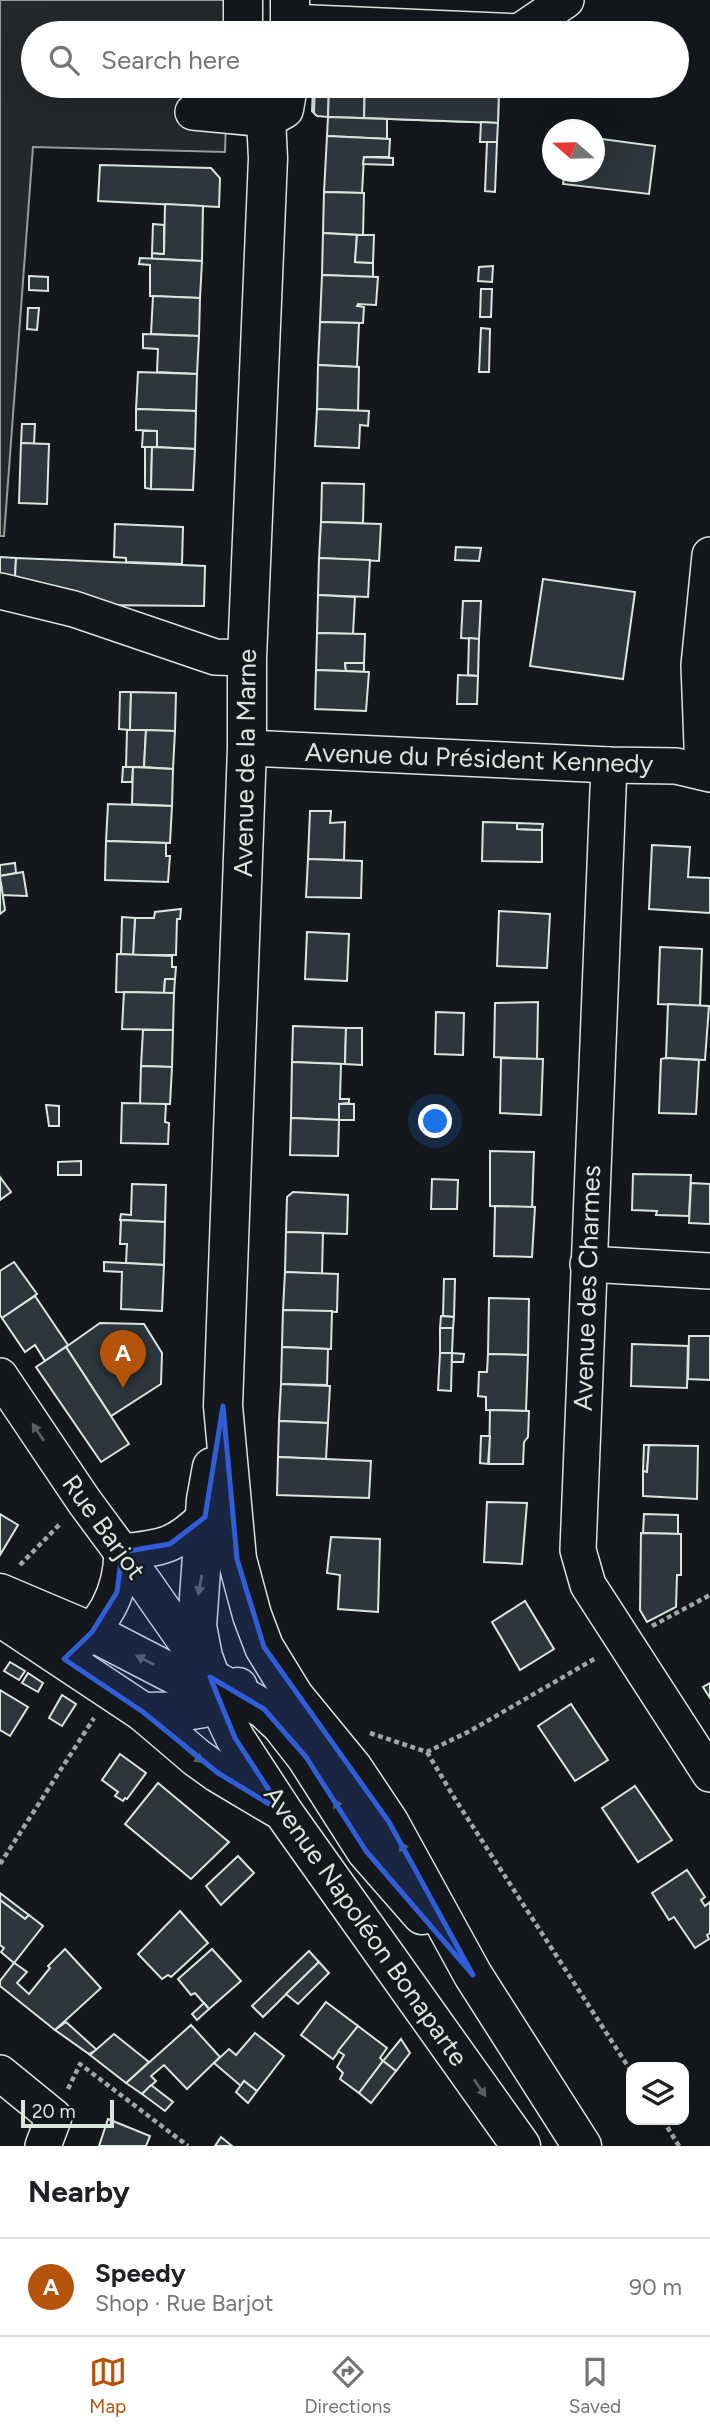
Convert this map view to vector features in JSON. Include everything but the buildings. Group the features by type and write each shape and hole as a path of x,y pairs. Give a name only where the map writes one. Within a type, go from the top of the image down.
{"main road":[{"path":"243,0 243,21"},
{"path":"249,98 266,119 284,109 286,98"},
{"name":"Avenue de la Marne","path":"221,1690 197,1626 205,1517 223,1406 247,748 247,658 268,158 266,119"},
{"name":"Avenue de la Marne","path":"223,1406 237,1559 264,1647"},
{"path":"9,1580 92,1632 177,1676 221,1690"},
{"path":"0,1617 143,1712 197,1758 285,1813"},
{"path":"143,1712 198,1710 264,1647"},
{"name":"Avenue Napoléon Bonaparte","path":"264,1647 301,1706 353,1768 389,1822 473,1975 582,2146"},
{"name":"Avenue Napoléon Bonaparte","path":"221,1690 264,1709 281,1725 306,1757 366,1851 473,1975"},
{"name":"Avenue Napoléon Bonaparte","path":"221,1690 235,1738 285,1813 521,2146"}],"street":[{"path":"535,21 566,0"},
{"path":"290,18 339,21"},
{"path":"193,112 266,119"},
{"path":"707,773 699,665 710,555"},
{"path":"0,591 74,610 215,657 247,658"},
{"name":"Avenue du Président Kennedy","path":"247,748 677,766 707,773"},
{"name":"Avenue des Charmes","path":"609,765 578,1550 588,1585 710,1773"},
{"path":"588,1264 710,1271"},
{"name":"Rue Barjot","path":"0,1376 84,1501 221,1690"},
{"path":"64,1659 92,1632 117,1592 122,1575 122,1552 170,1544 187,1535 205,1517"},
{"path":"0,2074 48,2132"}],"path":[{"path":"9,1580 84,1501"},
{"path":"427,1752 710,1595"},
{"path":"0,1864 111,1691"},
{"path":"366,1732 427,1752 626,2063"},
{"path":"48,2132 80,2064 188,2146"},
{"path":"666,2125 680,2146"}],"highlighted area":[{"path":"223,1406 237,1559 264,1647 389,1822 473,1975 366,1851 306,1757 264,1709 210,1677 235,1738 284,1813 218,1773 143,1712 64,1659 92,1632 117,1592 122,1552 170,1544 205,1517"}],"shaded area":[{"path":"0,0 229,0 228,21 21,21 21,98 227,98 225,152 33,147 4,536 0,536"}],"place":[{"name":"Speedy","path":"123,1388"}]}
